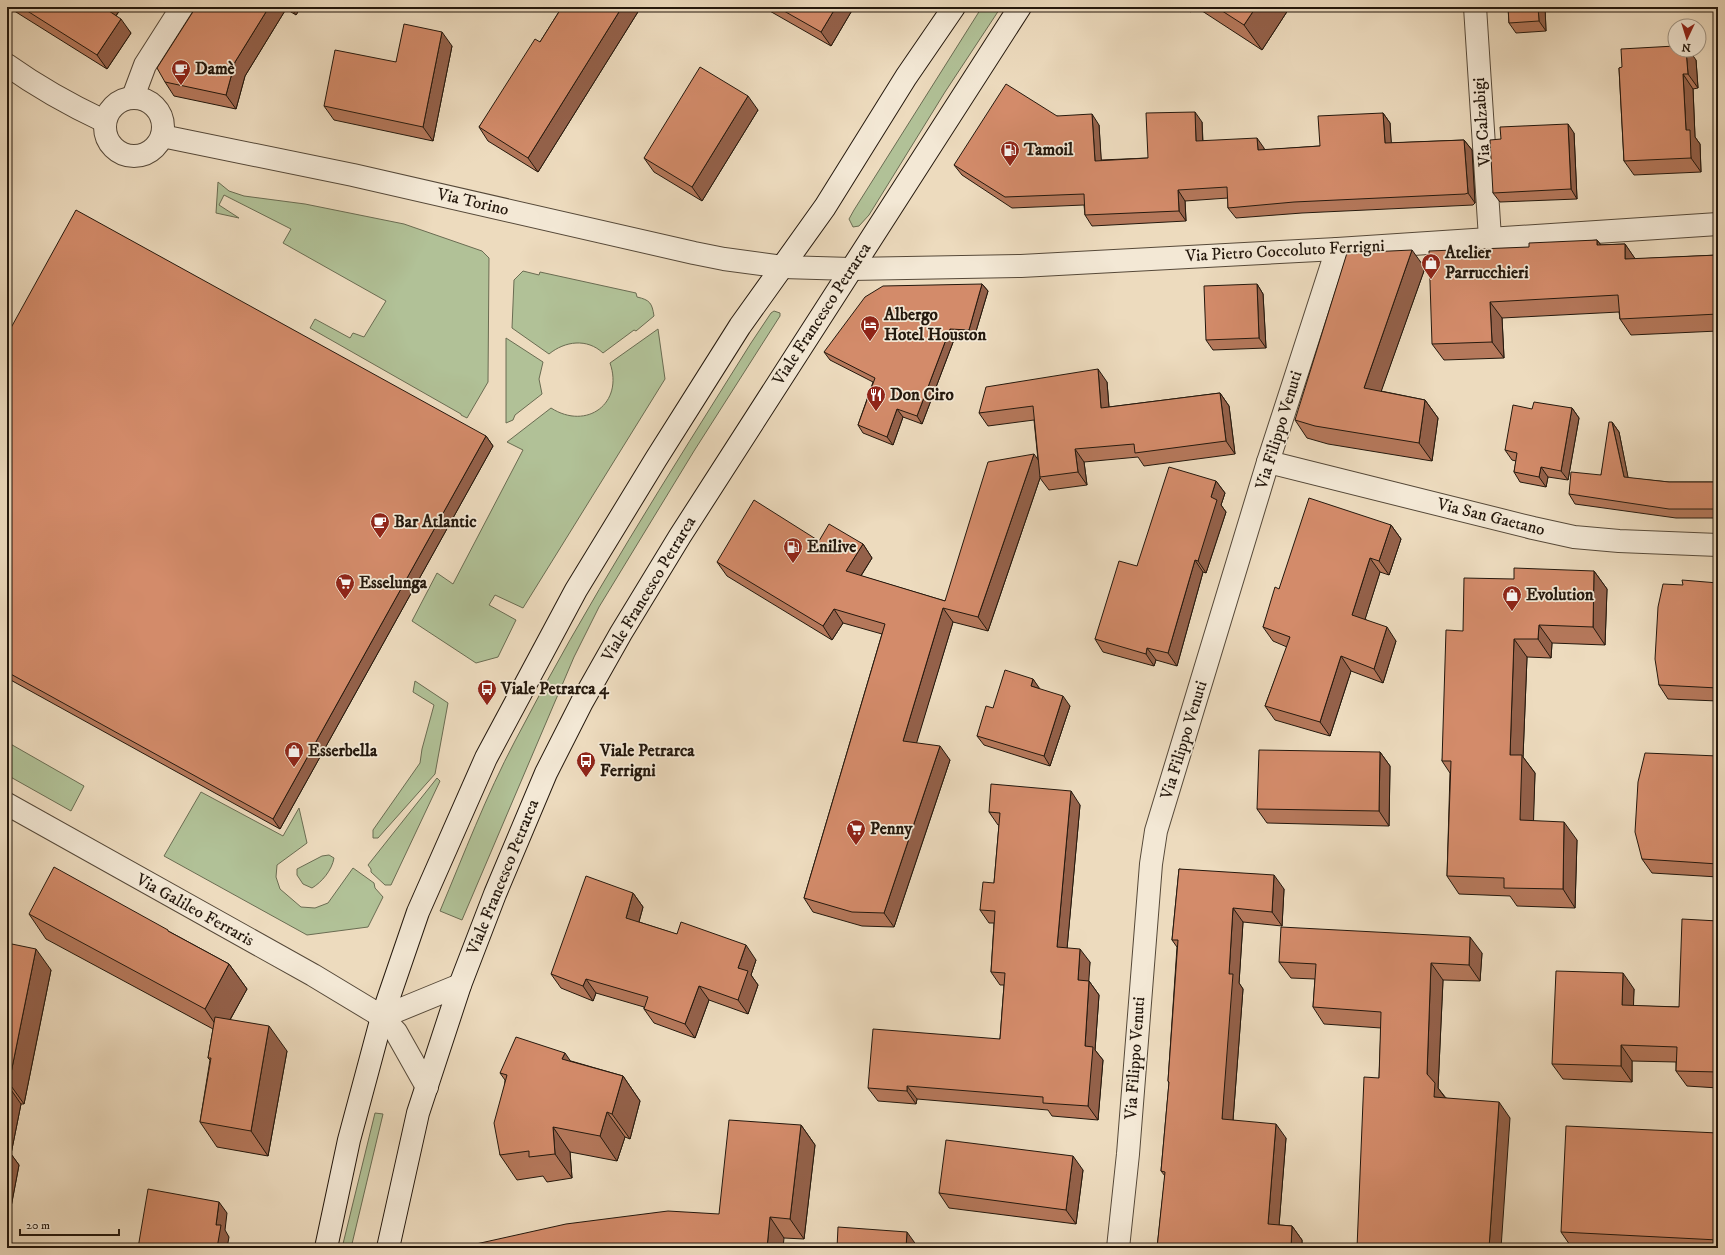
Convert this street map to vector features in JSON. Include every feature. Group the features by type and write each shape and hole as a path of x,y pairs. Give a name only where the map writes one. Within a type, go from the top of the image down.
{"street":[{"path":"134,97 145,65 182,7"},
{"path":"326,1248 349,1140 382,1017 418,912 483,764 576,590 620,518 740,326 825,207 906,77 954,7"},
{"name":"Viale Francesco Petrarca","path":"388,1248 418,1113 460,985 546,773 582,702 684,530 1020,7"},
{"name":"Via Calzabigi","path":"1475,7 1490,238"},
{"path":"7,65 37,86 104,121"},
{"path":"134,97 143,98 158,109 164,127 162,136 151,151 143,155 124,155 116,150 108,141 104,129 104,121 108,111 114,104 123,99 134,97"},
{"name":"Via Torino","path":"162,136 384,182 694,253 783,267 851,269"},
{"name":"Via Pietro Coccoluto Ferrigni","path":"851,269 1021,266 1718,224"},
{"name":"Via Filippo Venuti","path":"1118,1248 1128,1154 1151,864 1156,831 1268,462 1337,248"},
{"name":"Via San Gaetano","path":"1268,462 1574,537 1619,541 1718,545"},
{"name":"Via Galileo Ferraris","path":"7,804 127,873 313,975 382,1017 396,1032 427,1087"},
{"path":"382,1017 460,985"}],"green space":[{"path":"982,7 1001,7 945,92 869,215 859,226 853,227 849,219 854,210"},
{"path":"218,182 229,191 244,196 305,204 404,224 482,251 489,258 488,382 467,418 310,328 315,319 350,338 353,333 364,337 386,301 283,243 291,229 224,195 219,205 239,218 216,213"},
{"path":"523,271 539,275 540,272 636,293 637,297 645,299 650,303 654,316 636,331 634,330 603,353 590,345 576,343 562,346 549,354 512,328 514,280"},
{"path":"774,311 780,313 780,316 694,451 599,607 574,657 462,920 440,911 494,783 570,639 659,490 751,343 771,313"},
{"path":"658,329 665,379 523,608 495,595 489,605 516,620 498,657 476,663 412,621 437,573 453,584 523,450 507,442 551,408 564,414 577,416 589,414 599,409 607,401 612,390 613,377 610,363"},
{"path":"506,338 543,362 539,379 542,394 515,415 513,420 506,423"},
{"path":"415,681 448,703 435,774 378,838 373,838 373,830 420,763 422,749 434,705 413,692"},
{"path":"7,742 84,786 71,811 7,775"},
{"path":"437,778 440,781 391,885 385,885 371,872 368,865"},
{"path":"201,792 283,836 299,808 307,843 277,865 276,877 280,889 301,907 315,908 328,903 353,868 374,883 375,888 383,897 368,927 307,935 164,856"},
{"path":"329,855 334,858 333,862 323,879 312,888 303,884 297,875 297,869 322,856"},
{"path":"375,1113 383,1114 351,1248 342,1248"}],"building":[{"path":"21,7 103,7 121,19 97,55"},
{"path":"196,7 269,7 235,62 226,95 165,82 157,68"},
{"path":"562,7 622,7 528,158 479,127 535,39 540,42"},
{"path":"777,7 836,7 821,32"},
{"path":"1216,7 1256,7 1244,25"},
{"path":"1508,7 1538,7 1539,21 1509,23"},
{"path":"404,24 442,32 423,127 324,106 335,50 396,62"},
{"path":"1667,46 1667,58 1687,58 1688,74 1683,74 1686,130 1690,130 1691,158 1624,161 1619,68 1622,67 1621,49"},
{"path":"700,67 748,96 692,187 644,158"},
{"path":"1006,84 1057,116 1092,114 1095,161 1148,158 1146,113 1195,112 1196,141 1257,138 1258,150 1320,146 1318,116 1383,113 1385,143 1464,140 1468,193 1294,202 1228,208 1227,187 1178,190 1179,211 1085,215 1084,194 1005,197 954,165"},
{"path":"1568,124 1571,189 1493,193 1490,140 1501,139 1500,127"},
{"path":"76,210 486,436 273,819 7,672 7,335"},
{"path":"1597,240 1597,245 1625,244 1625,259 1718,255 1718,314 1620,319 1618,295 1490,302 1492,342 1432,344 1429,251 1529,247 1529,243"},
{"path":"1412,250 1364,388 1425,400 1419,443 1315,426 1295,420 1347,253"},
{"path":"982,284 969,330 950,329 917,416 897,409 887,437 858,425 875,378 824,352 865,297 883,286"},
{"path":"1257,284 1259,338 1206,340 1204,286"},
{"path":"1098,369 1101,408 1220,393 1226,441 1135,453 1134,444 1075,449 1078,472 1040,477 1033,406 979,413 986,387"},
{"path":"1534,402 1572,408 1561,471 1541,467 1539,477 1514,472 1517,453 1505,450 1513,405 1532,409"},
{"path":"1609,422 1612,422 1624,477 1669,482 1718,482 1718,509 1669,509 1569,494 1571,472 1601,475"},
{"path":"1034,454 978,617 943,608 903,741 940,746 884,913 852,912 804,898 885,624 834,609 823,626 717,562 754,500 819,541 829,524 863,544 846,571 945,601 988,462"},
{"path":"1169,467 1216,481 1211,497 1217,500 1198,561 1195,560 1168,653 1147,648 1146,654 1095,639 1119,561 1137,566"},
{"path":"1309,498 1391,525 1379,561 1370,558 1352,615 1387,627 1374,669 1341,656 1320,722 1265,706 1290,637 1263,627 1275,587 1279,589"},
{"path":"1514,568 1594,571 1593,627 1539,625 1538,639 1514,639 1510,755 1522,755 1520,820 1564,822 1563,889 1504,888 1504,878 1447,876 1451,761 1442,761 1446,630 1463,631 1464,578 1514,579"},
{"path":"1682,580 1718,583 1718,688 1659,685 1655,659 1658,607 1663,584 1683,585"},
{"path":"1005,670 1033,679 1031,686 1063,696 1044,756 977,736 986,706 993,708"},
{"path":"1259,750 1380,752 1379,811 1257,809"},
{"path":"1645,753 1718,756 1718,864 1642,859 1635,832 1638,782"},
{"path":"991,784 1071,791 1057,947 1080,949 1078,980 1089,981 1085,1046 1093,1047 1088,1106 1043,1103 1043,1097 907,1086 907,1091 868,1088 873,1029 1000,1039 1005,973 991,972 995,911 980,910 983,882 994,883 1000,813 989,812"},
{"path":"54,867 229,964 205,1009 29,914"},
{"path":"1179,869 1274,875 1272,912 1233,908 1229,974 1233,974 1222,1119 1276,1124 1268,1224 1292,1226 1291,1248 1157,1248 1165,1172 1161,1171 1169,1082 1178,940 1172,940"},
{"path":"586,876 633,893 626,918 677,934 681,922 746,945 738,968 748,971 738,1000 699,986 685,1024 644,1009 648,997 586,979 583,986 551,974"},
{"path":"1682,919 1718,921 1718,1072 1676,1071 1677,1047 1621,1045 1621,1066 1552,1064 1556,971 1623,973 1622,1005 1679,1007"},
{"path":"1281,927 1470,937 1469,965 1431,963 1427,1074 1435,1083 1434,1097 1499,1102 1489,1248 1357,1248 1364,1077 1379,1078 1381,1012 1313,1007 1316,964 1279,962"},
{"path":"7,943 36,949 9,1083 7,1083"},
{"path":"215,1017 269,1026 251,1131 200,1122 211,1058 208,1058"},
{"path":"516,1037 565,1053 562,1059 623,1076 612,1114 607,1112 600,1136 553,1127 555,1154 529,1157 529,1151 500,1155 494,1123 507,1075 500,1073"},
{"path":"729,1120 801,1125 790,1219 770,1217 767,1248 468,1248 467,1246 566,1224 668,1211 719,1214"},
{"path":"1566,1126 1718,1133 1718,1240 1561,1232"},
{"path":"946,1140 1073,1156 1066,1210 939,1193"},
{"path":"148,1189 219,1202 216,1225 221,1225 217,1248 138,1248"},
{"path":"838,1227 907,1232 906,1248 837,1248"}],"place":[{"name":"Damè","path":"181,86"},
{"name":"Tamoil","path":"1010,167"},
{"name":"Atelier Parrucchieri","path":"1431,280"},
{"name":"Albergo Hotel Houston","path":"870,342"},
{"name":"Don Ciro","path":"876,412"},
{"name":"Bar Atlantic","path":"380,539"},
{"name":"Enilive","path":"793,564"},
{"name":"Esselunga","path":"345,600"},
{"name":"Evolution","path":"1512,612"},
{"name":"Viale Petrarca 4","path":"487,706"},
{"name":"Esserbella","path":"294,768"},
{"name":"Viale Petrarca Ferrigni","path":"586,778"},
{"name":"Penny","path":"856,846"}]}
